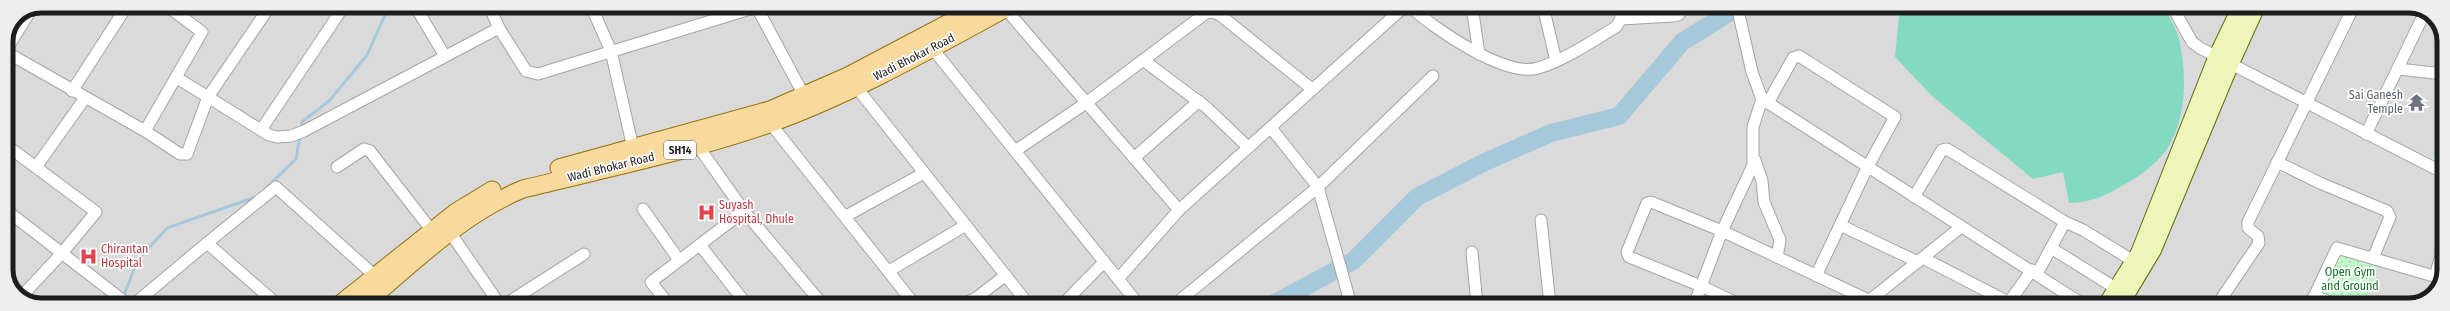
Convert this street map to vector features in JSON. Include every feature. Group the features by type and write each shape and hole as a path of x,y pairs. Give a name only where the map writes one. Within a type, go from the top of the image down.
{"main road":[{"name":"Wadi Bhokar Road","path":"928,42 971,13"},
{"name":"Wadi Bhokar Road","path":"364,298 375,276 442,229 523,189 698,146 770,123 807,102 928,42 993,13"},
{"name":"Wadi Bhokar Road","path":"365,298 442,229 487,192 516,180 770,110 807,102"}],"street":[{"path":"72,91 122,13"},
{"path":"145,131 177,78 202,32 176,13"},
{"path":"13,55 72,91 185,155 208,97 265,13"},
{"path":"261,130 339,13"},
{"path":"419,13 445,56"},
{"path":"492,13 499,28 526,71 530,74 538,74 735,13"},
{"path":"594,13 611,51 633,148"},
{"path":"762,13 807,102"},
{"path":"1011,13 1086,103 1179,210"},
{"path":"1015,151 1086,103 1206,13"},
{"path":"1215,13 1220,15 1312,89"},
{"path":"1118,279 1179,210 1248,146 1271,128 1312,89 1397,13"},
{"path":"1417,13 1426,21 1479,54 1514,68 1537,69 1556,61 1616,27 1621,19 1621,13"},
{"path":"1473,13 1479,54"},
{"path":"1545,13 1556,61"},
{"path":"1621,19 1673,16 1680,13"},
{"path":"1739,13 1752,72 1765,101 1867,168 2073,298"},
{"path":"2176,13 2192,42 2305,103 2437,170"},
{"path":"2124,298 2153,250 2224,60 2239,13"},
{"path":"2111,298 2134,262 2224,60 2253,13"},
{"path":"2222,298 2259,243 2258,236 2248,225 2305,103 2350,13"},
{"path":"2366,134 2423,17"},
{"path":"14,39 26,18"},
{"path":"177,78 261,130 277,137 291,136 304,131 499,28"},
{"path":"928,42 1133,298"},
{"path":"1777,257 1780,240 1764,202 1762,181 1755,160 1753,127 1765,101 1796,56 1894,115 1894,121 1867,168 1816,276"},
{"path":"1143,60 1199,101 1248,146"},
{"path":"2398,69 2437,73"},
{"path":"1183,298 1318,187 1433,76"},
{"path":"852,81 1024,298"},
{"path":"36,168 85,98"},
{"path":"1134,158 1199,101"},
{"path":"770,123 846,216 910,298"},
{"path":"1271,128 1318,187 1349,298"},
{"path":"698,146 744,211 817,298"},
{"path":"1914,197 1945,148 2065,222 2083,230 2134,262"},
{"path":"337,167 364,149 370,151 442,229 495,298"},
{"path":"13,150 96,212 62,253 25,293"},
{"path":"1697,298 1722,231 1755,160"},
{"path":"2277,162 2320,183 2387,211 2390,217 2373,258"},
{"path":"846,216 924,173"},
{"path":"138,298 276,187 375,276"},
{"path":"1727,298 1702,286 1628,257 1627,252 1649,202 1722,231 1859,298"},
{"path":"643,209 679,260"},
{"path":"664,298 651,282 744,211"},
{"path":"13,215 121,298"},
{"path":"1541,220 1549,298"},
{"path":"2013,298 2051,248 2065,222"},
{"path":"889,271 966,225"},
{"path":"1840,225 1920,260 1996,298"},
{"path":"1878,298 1920,260 1962,227"},
{"path":"207,243 270,298"},
{"path":"700,245 742,298"},
{"path":"2051,248 2117,289"},
{"path":"2313,298 2337,248 2435,278"},
{"path":"1472,252 1476,298"},
{"path":"515,298 584,254"},
{"path":"1069,298 1104,262"},
{"path":"976,298 1006,275"}],"shaded area":[{"path":"2412,13 2429,21 2435,31 2437,40 2437,273 2433,284 2427,291 2412,298 38,298 21,290 16,282 13,271 13,42 15,31 21,21 31,15"}],"green space":[{"path":"1899,13 2167,13 2178,35 2182,52 2184,96 2182,110 2174,137 2167,149 2163,155 2146,171 2108,194 2083,202 2069,203 2063,172 2033,179 1932,96 1895,57"},
{"path":"2437,148 2437,164 2431,161"},
{"name":"Open Gym and Ground","path":"2339,253 2378,266 2367,298 2332,298 2320,294"}],"waterway":[{"path":"301,129 302,122 330,100 367,55 386,13"},
{"path":"1284,298 1353,261 1417,197 1485,162 1551,133 1619,116 1682,42 1729,13"},
{"path":"263,191 296,159 300,136"},
{"path":"123,298 137,261 167,228 256,197"}],"place":[{"name":"Sai Ganesh Temple","path":"2416,102"},
{"name":"Suyash Hospital, Dhule","path":"706,212"},
{"name":"Chirantan Hospital","path":"88,256"}]}
